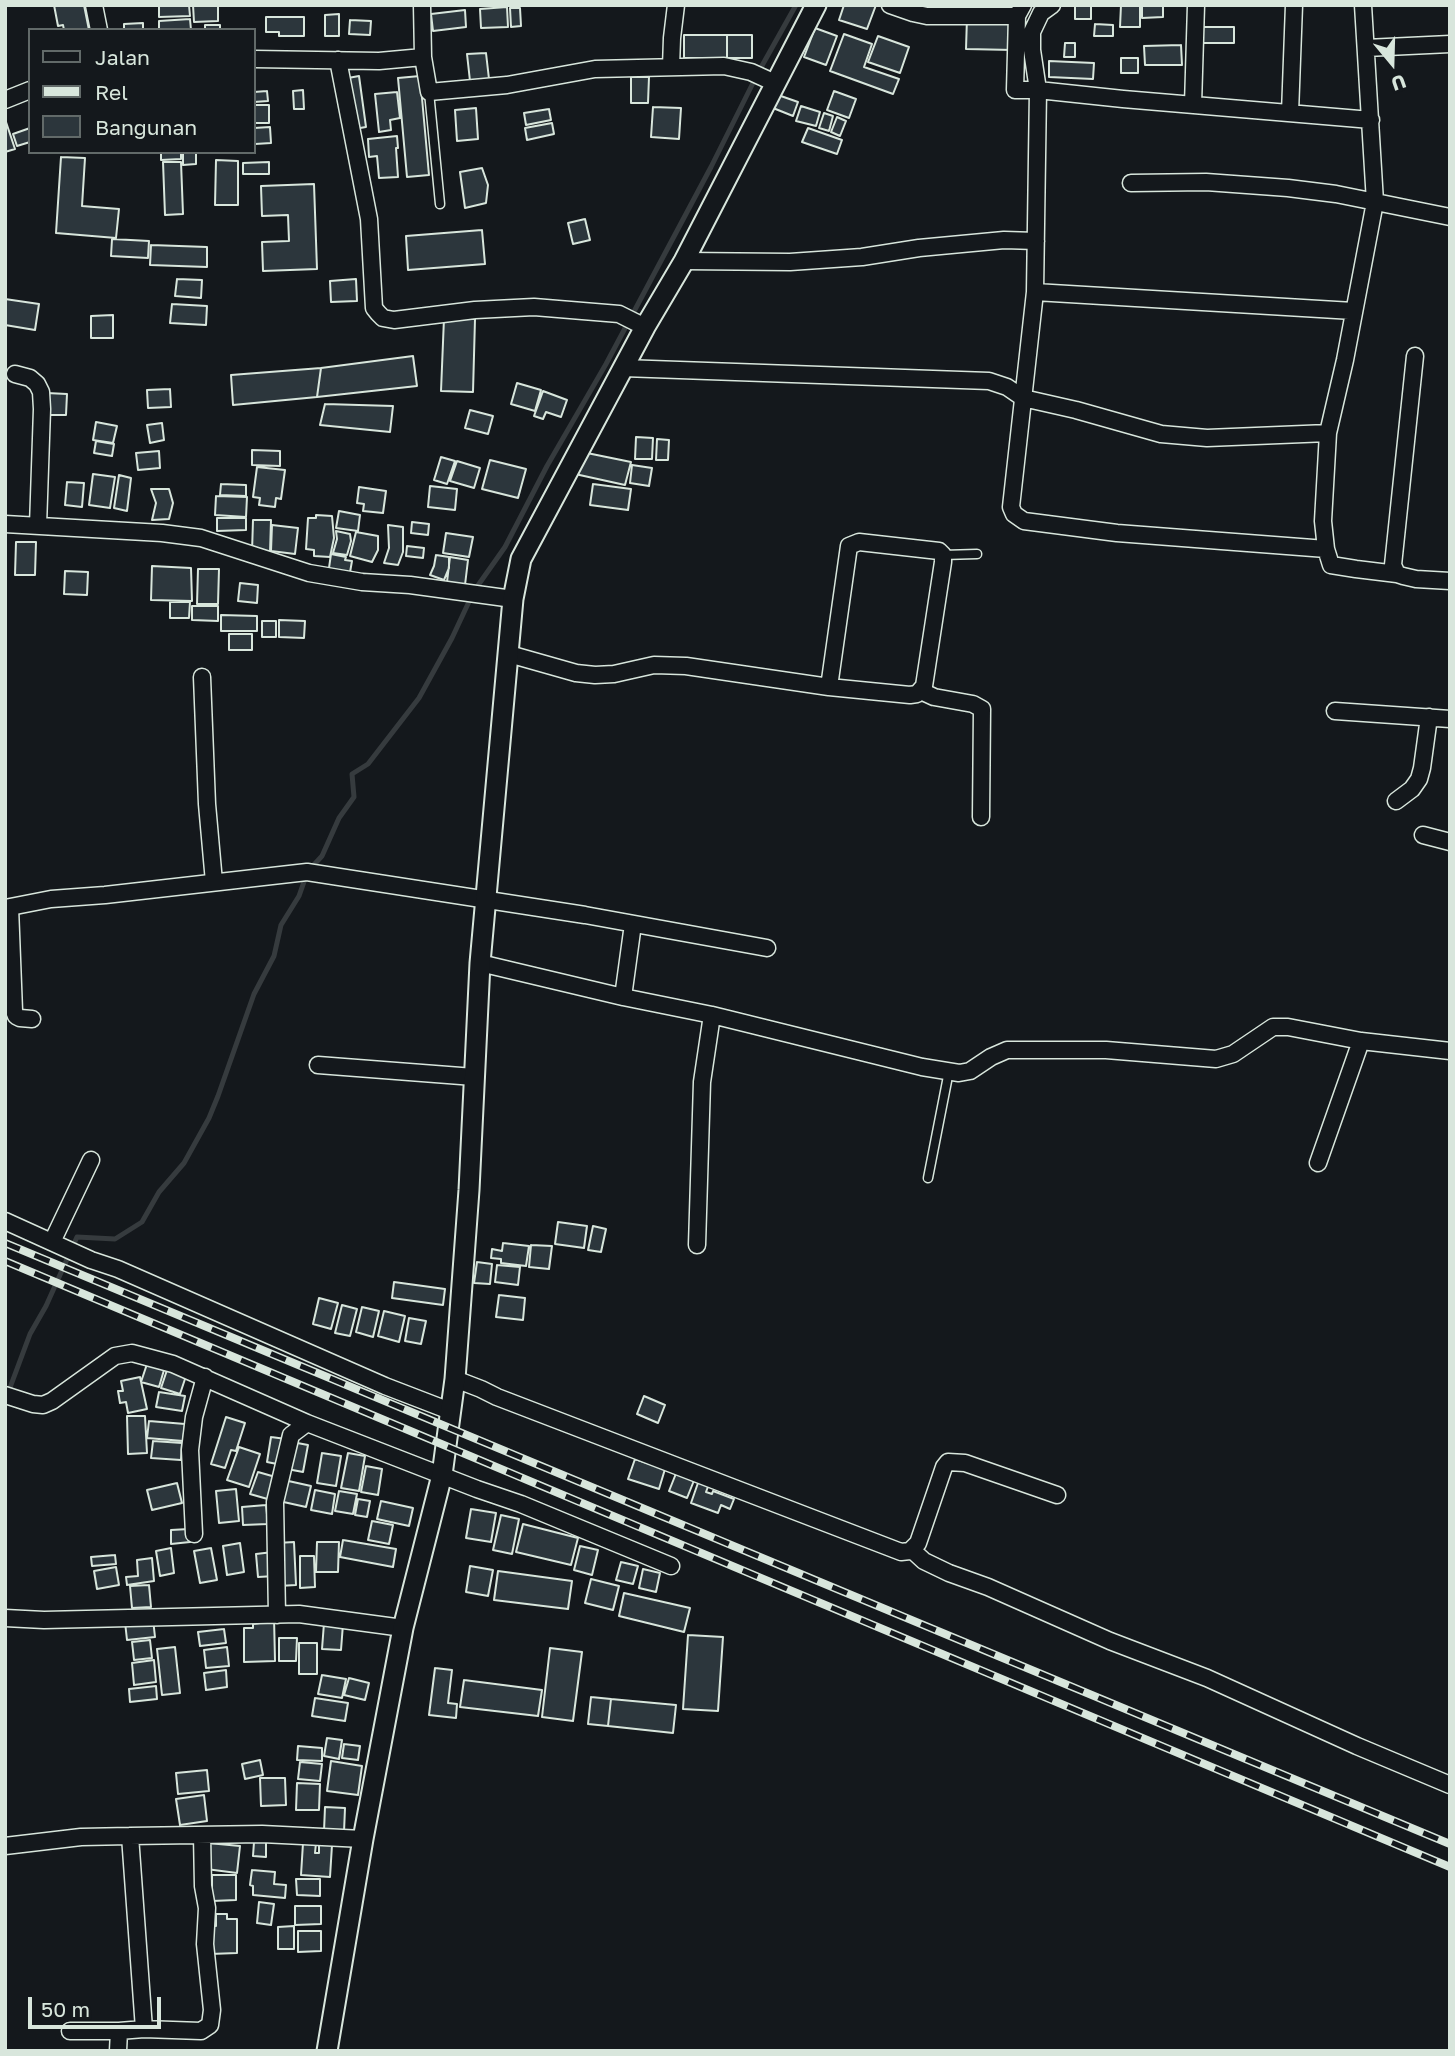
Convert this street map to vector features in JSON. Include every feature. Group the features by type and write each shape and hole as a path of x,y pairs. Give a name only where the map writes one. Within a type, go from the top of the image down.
{"street":[{"path":"94,5 99,28"},
{"path":"422,5 423,57 429,92 507,85 595,69 671,67 724,66 751,72 775,83"},
{"path":"671,67 676,5"},
{"path":"327,2051 403,1628 442,1475 455,1379 469,1190 481,962 513,599 521,559 623,368 641,325 684,261 816,5"},
{"path":"890,5 927,16 1020,11 1015,90 1371,120"},
{"path":"1052,5 1041,13 1032,32 1038,90 1035,292 1011,507 1014,514 1024,521 1116,533 1325,549"},
{"path":"1193,105 1196,5"},
{"path":"1290,113 1294,5"},
{"path":"1363,5 1375,202 1345,360 1328,433 1323,522 1325,549 1332,565 1416,579 1450,581"},
{"path":"1366,48 1450,44"},
{"path":"256,58 402,60 423,57"},
{"path":"338,60 369,219 374,308 383,318 394,320 475,310 534,307 619,314 641,325"},
{"path":"5,100 28,91"},
{"path":"1131,183 1206,182 1288,188 1336,194 1450,217"},
{"path":"684,261 790,262 862,257 919,248 1004,240 1036,241"},
{"path":"1035,292 1353,311"},
{"path":"1397,574 1393,565 1415,356"},
{"path":"623,368 989,381 1007,387 1023,398 1161,434 1207,438 1328,433"},
{"path":"15,374 30,378 41,392 38,526"},
{"path":"5,524 162,533 201,538 309,573 362,582 410,585 513,599"},
{"path":"509,654 576,673 595,675 614,674 654,665 686,666 829,687 910,695 921,691 924,686 943,562 943,555 939,551 859,542 849,546 829,687"},
{"path":"202,677 207,804 214,882"},
{"path":"921,691 934,697 978,705 982,709 981,817"},
{"path":"1335,710 1450,719"},
{"path":"1396,801 1412,789 1419,779 1423,768 1429,718"},
{"path":"1423,835 1450,842"},
{"path":"32,1018 20,1018 14,1011 8,907 51,899 307,872 767,948"},
{"path":"623,997 633,924"},
{"path":"481,962 914,1065 959,1073 970,1071 998,1053 1016,1049 1106,1050 1216,1059 1233,1055 1273,1027 1450,1051"},
{"path":"697,1245 702,1082 712,1015"},
{"path":"1318,1163 1361,1041"},
{"path":"318,1065 474,1077"},
{"path":"55,1243 91,1160"},
{"path":"5,1221 374,1381 450,1411"},
{"path":"5,1395 43,1405 115,1356 132,1353 173,1364 307,1423 521,1504 671,1566"},
{"path":"194,1534 190,1450 194,1417 205,1377"},
{"path":"455,1379 901,1552 912,1550 918,1543 944,1466 948,1462 965,1462 1057,1495"},
{"path":"277,1615 273,1511 290,1436 307,1423"},
{"path":"912,1550 924,1560 949,1573 988,1587 1110,1641 1207,1678 1450,1785"},
{"path":"5,1618 44,1620 311,1615 403,1628"},
{"path":"70,2031 201,2031 210,2025 212,2010 205,1944 207,1908 203,1886 202,1835"},
{"path":"5,1846 130,1836 262,1835 363,1839"},
{"path":"130,1836 144,2029"},
{"path":"118,2051 119,2031"}],"lane":[{"path":"429,92 440,204"},
{"path":"943,555 977,554"},
{"path":"928,1178 949,1071"}],"building":[{"path":"54,5 84,5 89,28 58,26"},
{"path":"159,5 189,5 190,16 159,17"},
{"path":"193,5 218,5 218,21 194,22"},
{"path":"844,5 876,5 867,29 839,20"},
{"path":"1075,5 1091,5 1091,19 1075,19"},
{"path":"1121,5 1140,5 1140,27 1120,27"},
{"path":"1142,5 1163,5 1163,17 1142,18"},
{"path":"507,7 508,27 481,28 480,9"},
{"path":"510,8 520,8 521,26 511,27"},
{"path":"465,10 466,27 433,31 431,14"},
{"path":"339,14 339,36 325,36 325,15"},
{"path":"266,17 304,17 304,36 279,36 279,32 266,32"},
{"path":"967,17 1014,18 1013,50 966,49"},
{"path":"190,19 191,28 159,28 159,21"},
{"path":"350,20 371,21 370,35 349,34"},
{"path":"143,23 143,28 124,28 124,24"},
{"path":"1095,24 1113,25 1113,36 1094,36"},
{"path":"205,25 220,25 220,28 205,28"},
{"path":"1199,27 1234,27 1234,43 1199,43"},
{"path":"815,28 837,36 826,65 804,57"},
{"path":"844,34 872,44 864,67 899,79 893,94 830,71"},
{"path":"684,35 727,35 727,58 684,58"},
{"path":"727,35 752,35 752,58 727,58"},
{"path":"878,36 909,47 900,73 868,62"},
{"path":"1065,43 1075,43 1075,57 1064,57"},
{"path":"1181,45 1182,65 1145,65 1144,46"},
{"path":"486,53 489,79 470,81 467,54"},
{"path":"1121,58 1138,58 1138,73 1121,73"},
{"path":"1049,61 1094,63 1093,79 1049,77"},
{"path":"359,76 366,127 354,129 348,78"},
{"path":"420,76 429,175 407,177 398,78"},
{"path":"631,77 649,77 648,103 631,103"},
{"path":"303,90 304,109 294,109 293,91"},
{"path":"267,91 268,101 256,102 256,92"},
{"path":"834,91 856,99 849,118 827,110"},
{"path":"397,92 400,118 390,120 391,130 379,132 375,94"},
{"path":"778,95 798,102 793,116 773,108"},
{"path":"256,105 269,105 269,123 256,123"},
{"path":"801,106 820,112 816,126 796,121"},
{"path":"653,107 681,108 679,139 651,137"},
{"path":"476,108 478,139 457,141 455,110"},
{"path":"549,109 551,120 526,125 524,113"},
{"path":"824,113 833,116 829,131 819,128"},
{"path":"837,117 846,121 840,136 831,132"},
{"path":"5,119 15,149 5,152"},
{"path":"552,123 554,134 527,140 525,128"},
{"path":"270,127 271,143 256,144 256,128"},
{"path":"808,128 842,140 837,154 802,142"},
{"path":"28,129 28,143 17,146 13,134"},
{"path":"397,136 398,177 379,178 377,156 369,157 368,139"},
{"path":"161,154 181,154 181,159 161,160"},
{"path":"183,154 196,154 196,164 183,165"},
{"path":"61,157 85,158 82,206 119,209 116,238 56,233"},
{"path":"216,160 238,161 238,205 215,205"},
{"path":"163,162 181,162 183,214 165,215"},
{"path":"269,162 269,174 243,174 243,163"},
{"path":"482,168 488,185 486,203 465,208 460,172"},
{"path":"314,184 317,269 263,271 262,242 289,241 288,215 262,216 261,186"},
{"path":"585,219 590,240 573,244 568,223"},
{"path":"482,230 485,264 408,270 406,236"},
{"path":"112,239 149,241 148,258 111,256"},
{"path":"151,245 207,247 207,267 150,265"},
{"path":"177,279 202,280 201,298 175,296"},
{"path":"356,279 357,301 331,302 330,281"},
{"path":"5,299 39,304 35,330 5,325"},
{"path":"172,304 207,306 206,325 170,323"},
{"path":"113,315 113,338 91,338 91,316"},
{"path":"444,318 475,319 473,392 441,391"},
{"path":"413,356 417,386 317,397 321,368"},
{"path":"321,368 317,397 233,405 231,375"},
{"path":"517,383 541,390 535,411 511,404"},
{"path":"170,389 171,407 148,408 147,390"},
{"path":"543,391 567,400 561,417 546,412 543,419 534,416"},
{"path":"47,393 67,394 66,415 46,415"},
{"path":"325,404 393,406 390,432 320,425"},
{"path":"470,410 493,416 488,434 465,428"},
{"path":"96,422 117,426 113,443 93,440"},
{"path":"162,423 164,440 150,443 147,425"},
{"path":"636,437 653,438 652,459 635,459"},
{"path":"657,439 669,440 668,460 656,460"},
{"path":"96,441 114,444 112,456 94,453"},
{"path":"252,450 280,451 280,466 252,465"},
{"path":"159,451 160,468 138,470 136,453"},
{"path":"587,453 631,462 625,485 575,474"},
{"path":"441,457 455,461 447,484 434,480"},
{"path":"490,460 526,469 518,498 482,489"},
{"path":"457,461 480,468 474,488 450,481"},
{"path":"632,465 652,468 649,486 630,483"},
{"path":"257,467 285,470 281,499 276,498 275,507 259,505 260,498 253,497"},
{"path":"93,474 115,477 110,508 89,505"},
{"path":"119,475 131,478 127,511 114,508"},
{"path":"67,482 84,483 82,507 65,505"},
{"path":"221,484 246,485 246,496 220,495"},
{"path":"593,484 631,489 628,510 590,505"},
{"path":"430,486 457,489 455,510 428,507"},
{"path":"359,487 386,491 383,513 363,511 364,504 357,503"},
{"path":"151,489 169,489 173,503 169,519 152,520 156,503"},
{"path":"216,496 247,497 246,517 215,515"},
{"path":"339,511 360,515 358,531 336,528"},
{"path":"316,515 332,516 334,538 330,557 314,556 314,550 306,549 308,518 316,518"},
{"path":"217,518 246,518 246,530 217,531"},
{"path":"253,520 271,520 270,553 252,552"},
{"path":"412,522 429,524 428,535 411,533"},
{"path":"272,525 298,528 295,554 271,551"},
{"path":"388,525 403,527 403,552 398,565 384,563 389,548"},
{"path":"336,531 350,534 347,555 333,553"},
{"path":"356,532 378,536 378,550 372,562 350,556"},
{"path":"446,533 473,537 469,557 443,553"},
{"path":"16,542 36,542 35,575 15,575"},
{"path":"407,546 424,548 423,558 406,556"},
{"path":"331,554 352,561 349,578 328,575"},
{"path":"436,555 449,557 449,568 444,580 430,575"},
{"path":"450,557 468,560 465,585 447,582"},
{"path":"152,566 191,568 192,601 151,600"},
{"path":"198,569 219,569 218,604 197,604"},
{"path":"65,571 88,572 87,595 64,594"},
{"path":"240,583 258,585 257,603 238,601"},
{"path":"170,602 190,602 189,618 170,618"},
{"path":"192,606 218,606 218,621 192,620"},
{"path":"221,615 257,616 257,631 221,631"},
{"path":"279,620 305,621 304,638 279,637"},
{"path":"262,621 276,621 276,637 262,637"},
{"path":"229,634 252,634 252,650 229,650"},
{"path":"558,1222 587,1226 584,1248 555,1244"},
{"path":"593,1226 606,1229 601,1252 588,1250"},
{"path":"503,1243 529,1246 526,1266 501,1263 501,1259 491,1258 492,1249 502,1251"},
{"path":"531,1245 552,1246 549,1269 529,1267"},
{"path":"477,1262 492,1264 490,1284 474,1283"},
{"path":"497,1265 520,1267 518,1285 495,1282"},
{"path":"394,1282 445,1289 443,1305 392,1298"},
{"path":"499,1295 525,1298 523,1320 496,1317"},
{"path":"319,1298 338,1303 331,1329 313,1324"},
{"path":"342,1305 357,1309 350,1336 335,1333"},
{"path":"362,1307 379,1311 373,1337 356,1332"},
{"path":"384,1311 405,1316 399,1342 378,1336"},
{"path":"409,1318 426,1321 421,1344 405,1341"},
{"path":"147,1364 164,1370 159,1387 141,1382"},
{"path":"167,1370 186,1376 180,1394 161,1388"},
{"path":"140,1377 147,1409 128,1413 126,1402 120,1403 118,1391 123,1391 121,1381"},
{"path":"159,1392 185,1396 182,1411 156,1407"},
{"path":"644,1396 665,1405 658,1423 637,1414"},
{"path":"127,1416 145,1416 147,1453 128,1454"},
{"path":"226,1417 245,1423 236,1451 231,1450 225,1468 211,1464"},
{"path":"149,1421 185,1424 183,1441 147,1438"},
{"path":"271,1437 286,1439 282,1465 267,1462"},
{"path":"153,1441 182,1443 181,1460 151,1458"},
{"path":"292,1442 308,1445 303,1472 287,1469"},
{"path":"239,1447 260,1454 249,1487 227,1480"},
{"path":"322,1453 341,1456 336,1486 317,1483"},
{"path":"348,1453 365,1456 359,1491 341,1488"},
{"path":"635,1459 665,1469 659,1489 628,1479"},
{"path":"366,1466 382,1469 378,1495 361,1492"},
{"path":"677,1471 695,1478 687,1498 669,1491"},
{"path":"258,1472 279,1478 271,1500 250,1494"},
{"path":"284,1480 311,1486 306,1507 279,1501"},
{"path":"699,1480 709,1484 706,1492 712,1494 713,1491 734,1499 730,1509 721,1505 718,1513 691,1503"},
{"path":"177,1483 182,1503 152,1510 147,1490"},
{"path":"236,1489 239,1521 219,1523 216,1491"},
{"path":"315,1490 335,1494 332,1514 311,1510"},
{"path":"339,1491 357,1494 353,1514 335,1511"},
{"path":"358,1499 370,1501 367,1517 355,1515"},
{"path":"381,1501 413,1508 409,1526 377,1519"},
{"path":"266,1505 268,1524 243,1525 242,1507"},
{"path":"471,1509 496,1513 491,1542 466,1538"},
{"path":"501,1515 519,1519 512,1554 493,1550"},
{"path":"372,1521 393,1525 389,1544 368,1540"},
{"path":"523,1524 578,1538 571,1565 516,1552"},
{"path":"189,1529 190,1542 171,1544 171,1530"},
{"path":"343,1540 396,1549 393,1567 340,1557"},
{"path":"294,1542 296,1585 279,1586 277,1543"},
{"path":"317,1542 339,1542 338,1572 316,1572"},
{"path":"240,1543 244,1572 227,1575 223,1546"},
{"path":"580,1546 598,1550 592,1575 574,1570"},
{"path":"171,1548 174,1573 160,1576 156,1551"},
{"path":"211,1548 217,1580 200,1583 194,1551"},
{"path":"273,1552 275,1576 258,1577 256,1554"},
{"path":"115,1555 116,1564 92,1566 91,1557"},
{"path":"300,1556 314,1556 315,1587 300,1588"},
{"path":"152,1558 154,1581 127,1585 126,1577 138,1576 137,1560"},
{"path":"621,1562 638,1566 633,1584 616,1580"},
{"path":"470,1566 493,1570 488,1596 466,1592"},
{"path":"116,1567 119,1585 97,1589 94,1571"},
{"path":"643,1569 660,1573 656,1592 639,1588"},
{"path":"498,1571 572,1581 568,1609 494,1600"},
{"path":"591,1579 619,1586 613,1610 585,1603"},
{"path":"149,1585 151,1607 132,1608 130,1586"},
{"path":"624,1593 690,1608 684,1632 619,1616"},
{"path":"260,1617 274,1617 275,1661 244,1662 244,1628 253,1628 253,1624 260,1623"},
{"path":"153,1619 155,1637 127,1640 125,1622"},
{"path":"324,1623 343,1624 341,1650 322,1649"},
{"path":"224,1629 226,1643 200,1646 198,1632"},
{"path":"688,1635 723,1637 718,1711 683,1709"},
{"path":"279,1638 297,1638 296,1661 279,1661"},
{"path":"150,1640 152,1658 134,1660 132,1642"},
{"path":"299,1643 317,1643 317,1674 299,1674"},
{"path":"175,1647 180,1693 162,1695 157,1649"},
{"path":"227,1647 229,1666 206,1668 204,1650"},
{"path":"550,1648 582,1652 573,1721 542,1717"},
{"path":"154,1660 156,1682 134,1685 132,1663"},
{"path":"435,1668 452,1670 448,1703 457,1704 456,1718 429,1715"},
{"path":"226,1670 227,1687 206,1690 204,1673"},
{"path":"322,1675 346,1679 342,1698 318,1694"},
{"path":"349,1678 369,1683 365,1700 344,1695"},
{"path":"464,1680 542,1690 538,1716 460,1707"},
{"path":"156,1686 157,1699 130,1702 129,1689"},
{"path":"591,1697 611,1699 608,1726 588,1724"},
{"path":"315,1698 348,1703 345,1721 312,1716"},
{"path":"611,1699 676,1705 673,1733 608,1726"},
{"path":"327,1738 342,1740 339,1759 324,1756"},
{"path":"344,1744 360,1746 358,1760 342,1758"},
{"path":"298,1746 322,1748 322,1761 297,1760"},
{"path":"260,1760 263,1775 245,1779 242,1764"},
{"path":"331,1761 362,1766 358,1795 327,1791"},
{"path":"300,1762 322,1764 320,1781 298,1779"},
{"path":"207,1770 209,1791 178,1794 176,1773"},
{"path":"260,1778 285,1778 286,1805 261,1806"},
{"path":"297,1783 320,1784 319,1810 296,1810"},
{"path":"204,1795 207,1821 180,1825 176,1799"},
{"path":"325,1807 345,1808 344,1832 324,1831"},
{"path":"254,1842 266,1842 266,1857 253,1856"},
{"path":"208,1843 240,1846 237,1873 206,1869"},
{"path":"303,1843 316,1843 315,1853 319,1853 319,1844 332,1845 330,1877 301,1875"},
{"path":"252,1870 275,1872 274,1884 286,1885 285,1898 253,1895 253,1886 250,1885"},
{"path":"212,1875 236,1875 236,1900 212,1901"},
{"path":"296,1879 320,1879 320,1896 297,1895"},
{"path":"259,1902 274,1904 271,1925 257,1923"},
{"path":"295,1906 321,1906 321,1924 295,1925"},
{"path":"216,1914 227,1914 227,1919 237,1919 237,1953 210,1954 210,1926 216,1926"},
{"path":"294,1926 294,1949 278,1949 278,1927"},
{"path":"298,1931 321,1931 321,1951 298,1952"}],"waterway":[{"path":"311,868 322,856 339,818 354,797 352,774 368,764 419,698 474,591 505,547 547,466 606,364 796,5"},
{"path":"8,1393 30,1334 46,1306 77,1237 115,1239 142,1222 159,1192 184,1163 209,1118 254,994 274,956 281,925 299,896 306,876"}],"railway":[{"path":"5,1243 1450,1844"},
{"path":"5,1261 1450,1867"}]}
